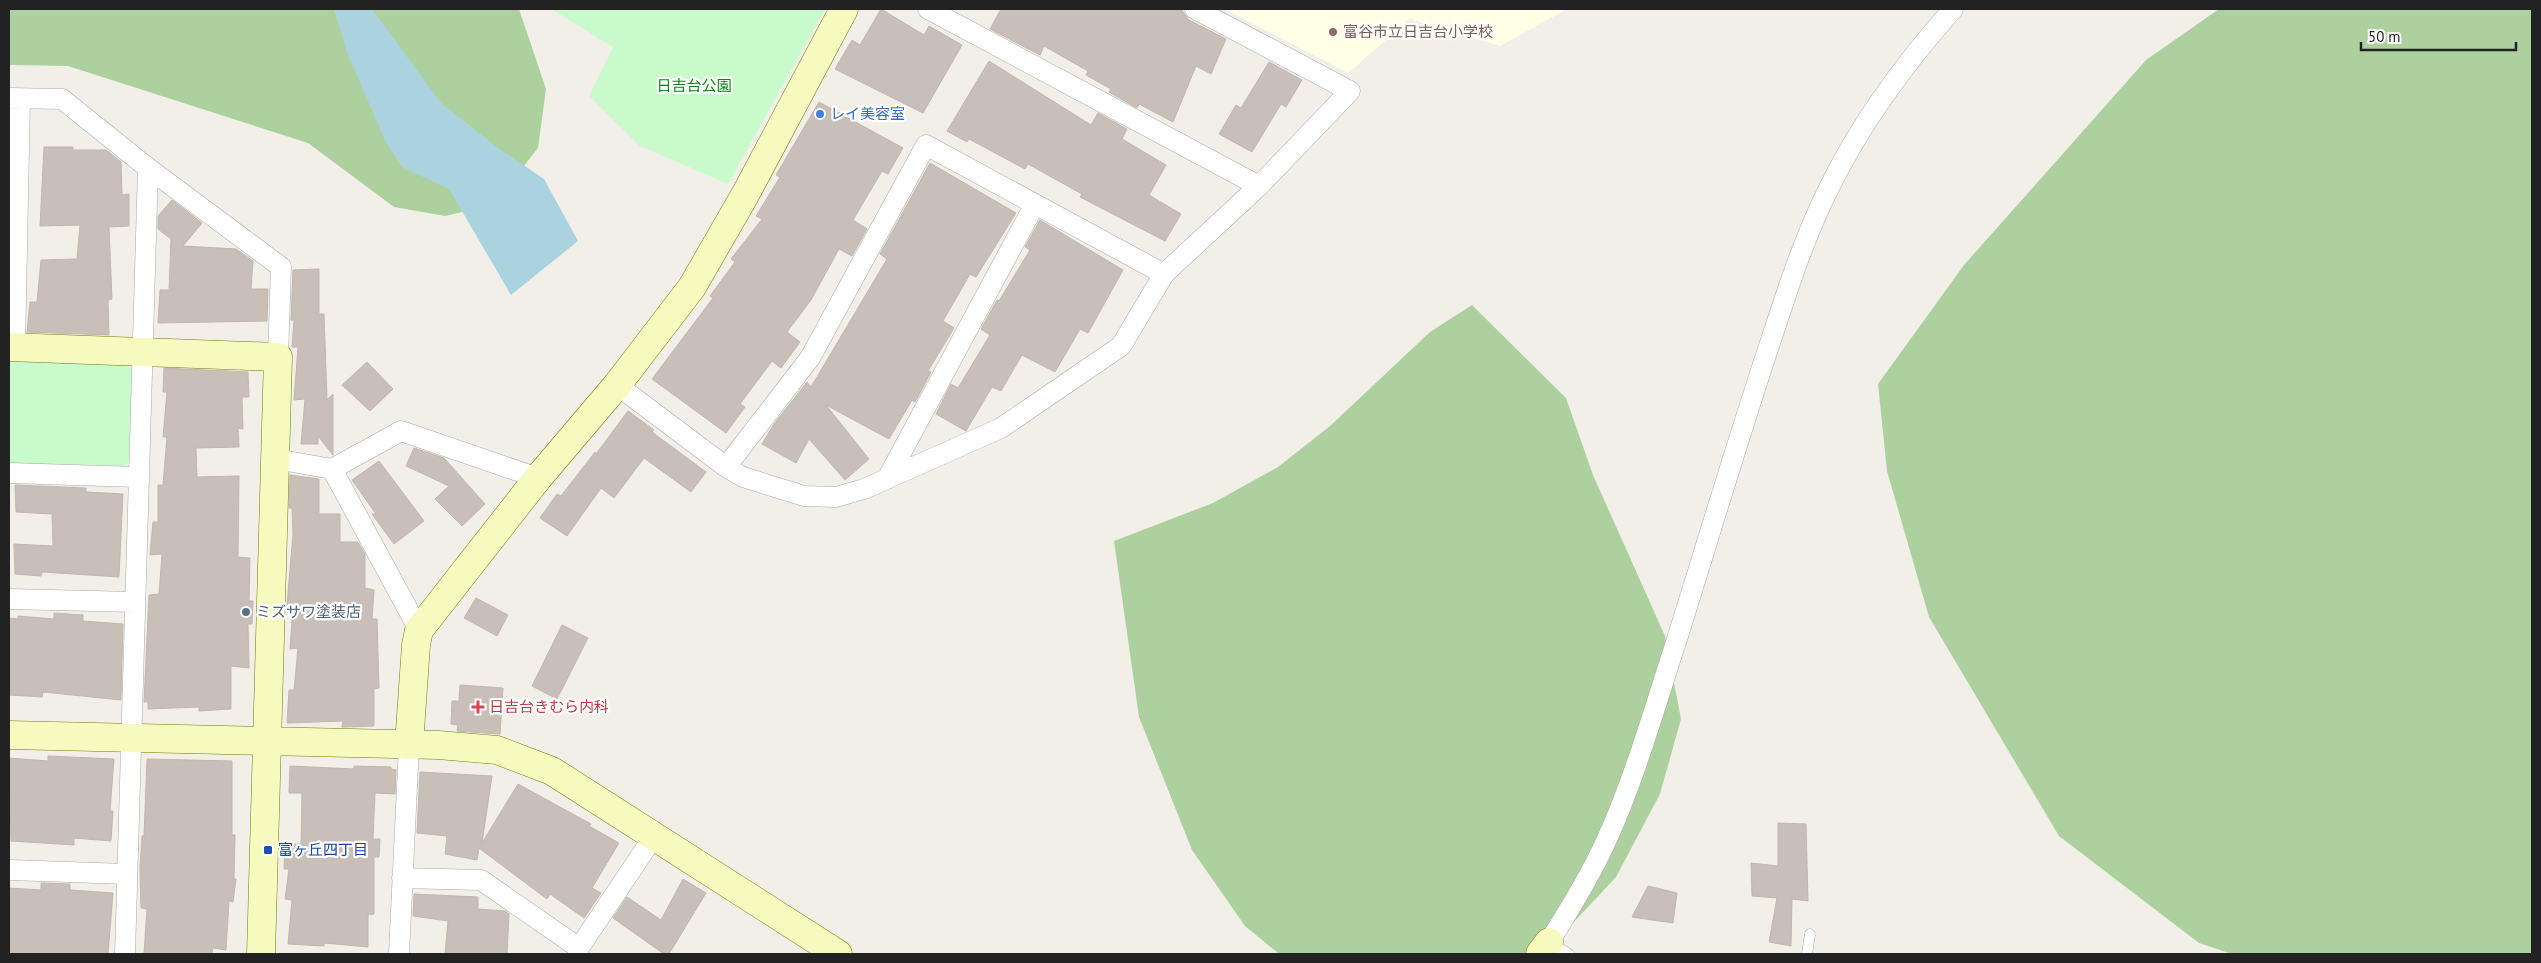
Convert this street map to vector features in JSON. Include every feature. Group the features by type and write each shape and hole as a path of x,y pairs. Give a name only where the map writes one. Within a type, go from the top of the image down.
{"street":[{"path":"399,954 409,745 416,645 419,630 538,478 617,385 692,286 745,195 844,9"},
{"path":"928,9 1259,186"},
{"path":"617,385 743,478 804,496 836,497 887,479 1001,428 1121,346 1164,274 1259,186 1350,91 1195,9"},
{"path":"1553,950 1616,819 1718,510 1742,425 1788,288 1816,216 1847,154 1903,67 1953,9"},
{"path":"261,954 281,267 148,168 62,99 14,98 12,348 278,357"},
{"path":"726,467 810,358 926,145 1164,274"},
{"path":"125,954 148,168"},
{"path":"887,479 1035,204"},
{"path":"276,459 332,469 401,431 538,478"},
{"path":"332,469 419,630"},
{"path":"9,473 138,477"},
{"path":"9,599 134,602"},
{"path":"9,735 473,747 516,756 552,771 836,954"},
{"path":"402,878 481,880 579,951 654,836"},
{"path":"9,870 127,874"}],"lane":[{"path":"1807,954 1810,934"}],"shaded area":[{"name":"富谷市立日吉台小学校","path":"1225,9 1567,9 1500,46 1410,19 1348,73"}],"green space":[{"path":"9,9 519,9 546,89 538,148 504,191 475,209 445,216 394,207 308,143 68,66 9,65"},
{"name":"日吉台公園","path":"551,9 825,9 728,184 640,146 589,96 613,47"},
{"path":"2219,9 2532,9 2532,954 2232,954 2199,943 2059,836 1929,617 1887,471 1878,384 1964,265 2146,60"},
{"path":"1472,305 1566,398 1593,475 1665,636 1681,719 1660,794 1616,877 1544,954 1279,954 1245,926 1192,850 1139,717 1114,541 1213,503 1278,467 1330,426 1430,332"},
{"path":"9,358 126,362 134,373 131,462 120,467 9,464"}],"water":[{"path":"334,9 372,9 441,103 494,145 544,179 578,241 511,295 449,189 402,167 385,140 348,55"}],"building":[{"path":"881,9 924,35 929,26 962,45 923,113 835,69 852,40 860,45"},
{"path":"1001,9 1181,9 1189,20 1226,39 1211,74 1196,66 1173,122 1139,104 1137,108 1109,92 1111,89 1086,75 1088,71 1044,46 1040,55 990,29"},
{"path":"989,61 1091,125 1098,113 1127,129 1122,139 1166,165 1149,195 1181,214 1165,241 1080,197 1082,194 1028,164 1025,169 969,139 967,142 947,131"},
{"path":"1269,62 1302,80 1286,107 1281,104 1252,152 1219,134 1236,105 1241,108"},
{"path":"819,102 903,148 888,174 882,171 853,220 867,229 852,256 839,249 811,300 787,332 800,342 781,368 772,361 740,404 745,407 726,433 652,379 713,298 710,296 735,262 731,259 762,219 756,216 780,177 776,175"},
{"path":"44,147 73,147 73,150 106,150 121,162 122,195 129,194 129,226 109,227 112,299 108,300 109,335 27,332 30,302 37,302 41,260 77,259 80,225 40,226"},
{"path":"930,163 1016,213 976,277 970,274 943,321 954,328 928,371 931,372 915,402 912,400 889,439 826,405 869,459 845,480 809,439 796,463 762,444 774,424 807,382 811,387 887,259 880,254"},
{"path":"172,200 202,223 183,246 236,249 253,261 251,289 268,289 267,321 158,323 160,290 169,290 171,239 158,229 158,216"},
{"path":"1040,220 1123,270 1088,333 1080,329 1055,372 1022,355 1001,391 992,387 966,431 936,414 951,384 958,388 990,335 981,329 997,300 999,301 1030,250 1025,247"},
{"path":"319,269 319,314 324,314 327,400 333,394 333,455 318,436 318,444 301,444 305,399 294,400 298,347 292,347 294,320 291,320 293,270"},
{"path":"367,362 393,389 370,411 342,385"},
{"path":"164,368 248,372 249,397 242,397 243,429 238,428 239,447 196,448 197,477 239,476 238,557 250,558 249,601 253,601 252,624 248,624 249,668 231,666 231,709 199,711 199,707 148,709 148,702 144,702 149,595 159,594 162,554 150,555 153,522 158,522 158,485 163,485 167,437 163,437 167,392 163,392"},
{"path":"628,411 654,430 652,432 706,472 691,492 644,458 614,498 601,488 567,536 540,518 557,494 561,496 595,452 596,454"},
{"path":"414,448 444,458 485,504 462,526 435,499 449,486 406,466"},
{"path":"379,461 424,521 394,544 372,514 376,514 352,480"},
{"path":"290,475 319,479 319,514 340,514 340,542 358,542 365,554 365,588 374,590 372,619 377,619 379,688 374,689 374,726 342,727 343,721 287,723 289,690 294,690 298,648 290,649 293,606 287,605 293,534 292,508 289,508"},
{"path":"15,485 86,488 86,492 123,494 119,577 42,572 41,576 15,574 14,544 53,546 52,514 16,512"},
{"path":"476,598 508,615 497,636 464,618"},
{"path":"54,613 83,615 83,621 123,624 121,700 43,692 42,697 9,695 9,618 18,619 18,616 54,619"},
{"path":"562,625 588,638 557,699 532,686"},
{"path":"460,685 503,688 500,734 457,731 458,725 451,724 452,701 459,701"},
{"path":"48,756 114,759 110,811 113,811 111,841 74,838 74,845 11,841 9,758 48,761"},
{"path":"147,759 232,761 232,835 235,835 234,879 236,879 233,902 229,901 226,950 213,948 212,954 144,954 147,909 141,908 140,867 142,836 144,836"},
{"path":"290,766 354,769 354,766 391,767 391,769 396,770 395,794 375,793 373,839 380,839 379,857 374,857 374,914 368,915 368,947 324,943 324,946 288,944 292,900 285,899 289,869 284,869 285,844 301,844 302,793 289,793"},
{"path":"420,772 492,776 482,843 518,784 591,824 589,826 619,843 592,888 601,893 584,918 550,894 547,899 479,848 477,860 445,854 447,836 417,833"},
{"path":"1778,823 1806,824 1808,901 1792,899 1791,946 1769,942 1777,898 1752,896 1751,863 1778,866"},
{"path":"683,879 706,893 669,954 664,954 613,918 627,897 661,920"},
{"path":"41,883 70,884 70,890 113,893 108,954 9,954 9,888 41,890"},
{"path":"1648,886 1677,893 1673,923 1632,917"},
{"path":"414,894 478,897 478,909 505,911 509,914 507,954 445,954 448,921 413,916"}],"place":[{"name":"富谷市立日吉台小学校","path":"1333,32"},
{"name":"レイ美容室","path":"820,114"},
{"name":"ミズサワ塗装店","path":"246,612"},
{"name":"日吉台きむら内科","path":"478,707"},
{"name":"富ヶ丘四丁目","path":"268,850"}]}
